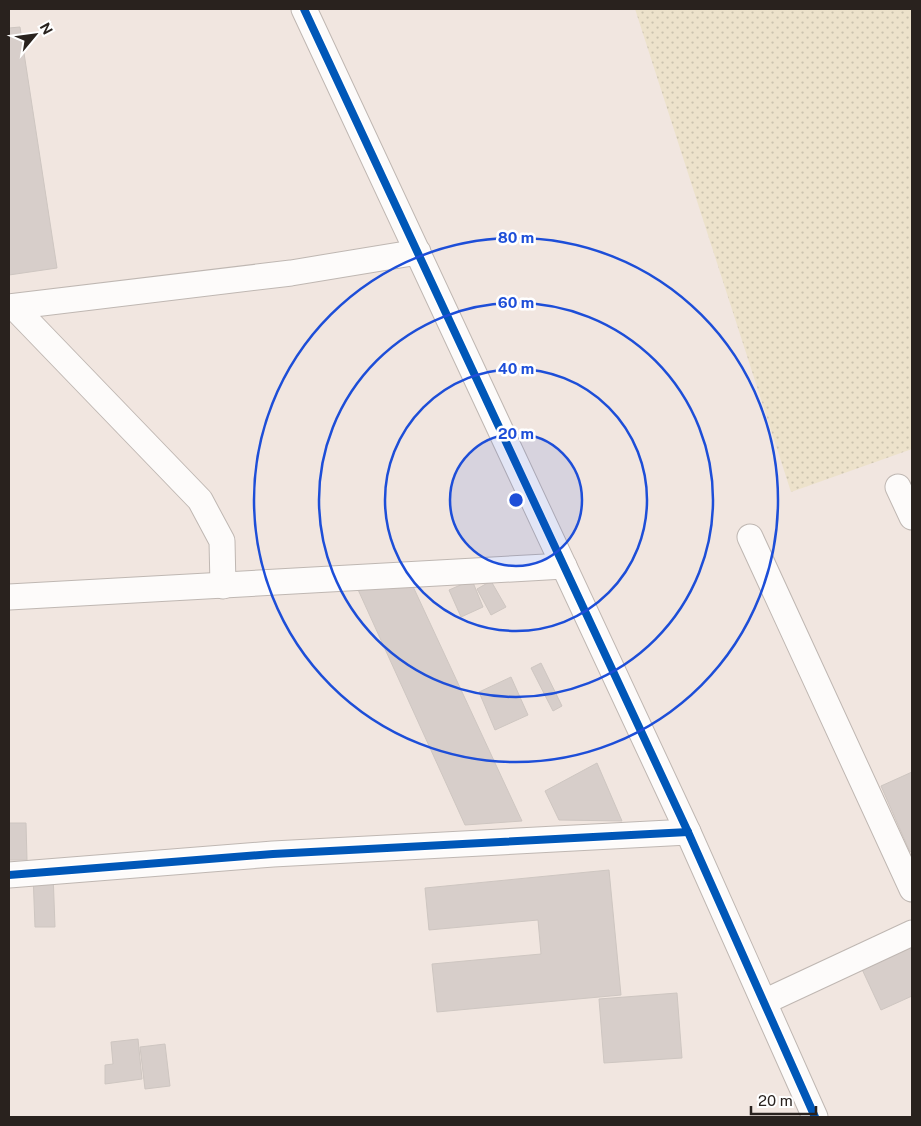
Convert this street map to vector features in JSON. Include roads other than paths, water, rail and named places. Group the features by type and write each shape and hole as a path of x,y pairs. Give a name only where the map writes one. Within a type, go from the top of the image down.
{"street":[{"path":"304,9 688,832 815,1117"},
{"path":"11,307 291,273 418,252"},
{"path":"11,307 200,500 222,541 223,586"},
{"path":"898,487 912,517"},
{"path":"750,537 912,889"},
{"path":"9,597 564,566"},
{"path":"9,875 273,854 688,832"},
{"path":"764,1002 912,933"}]}
